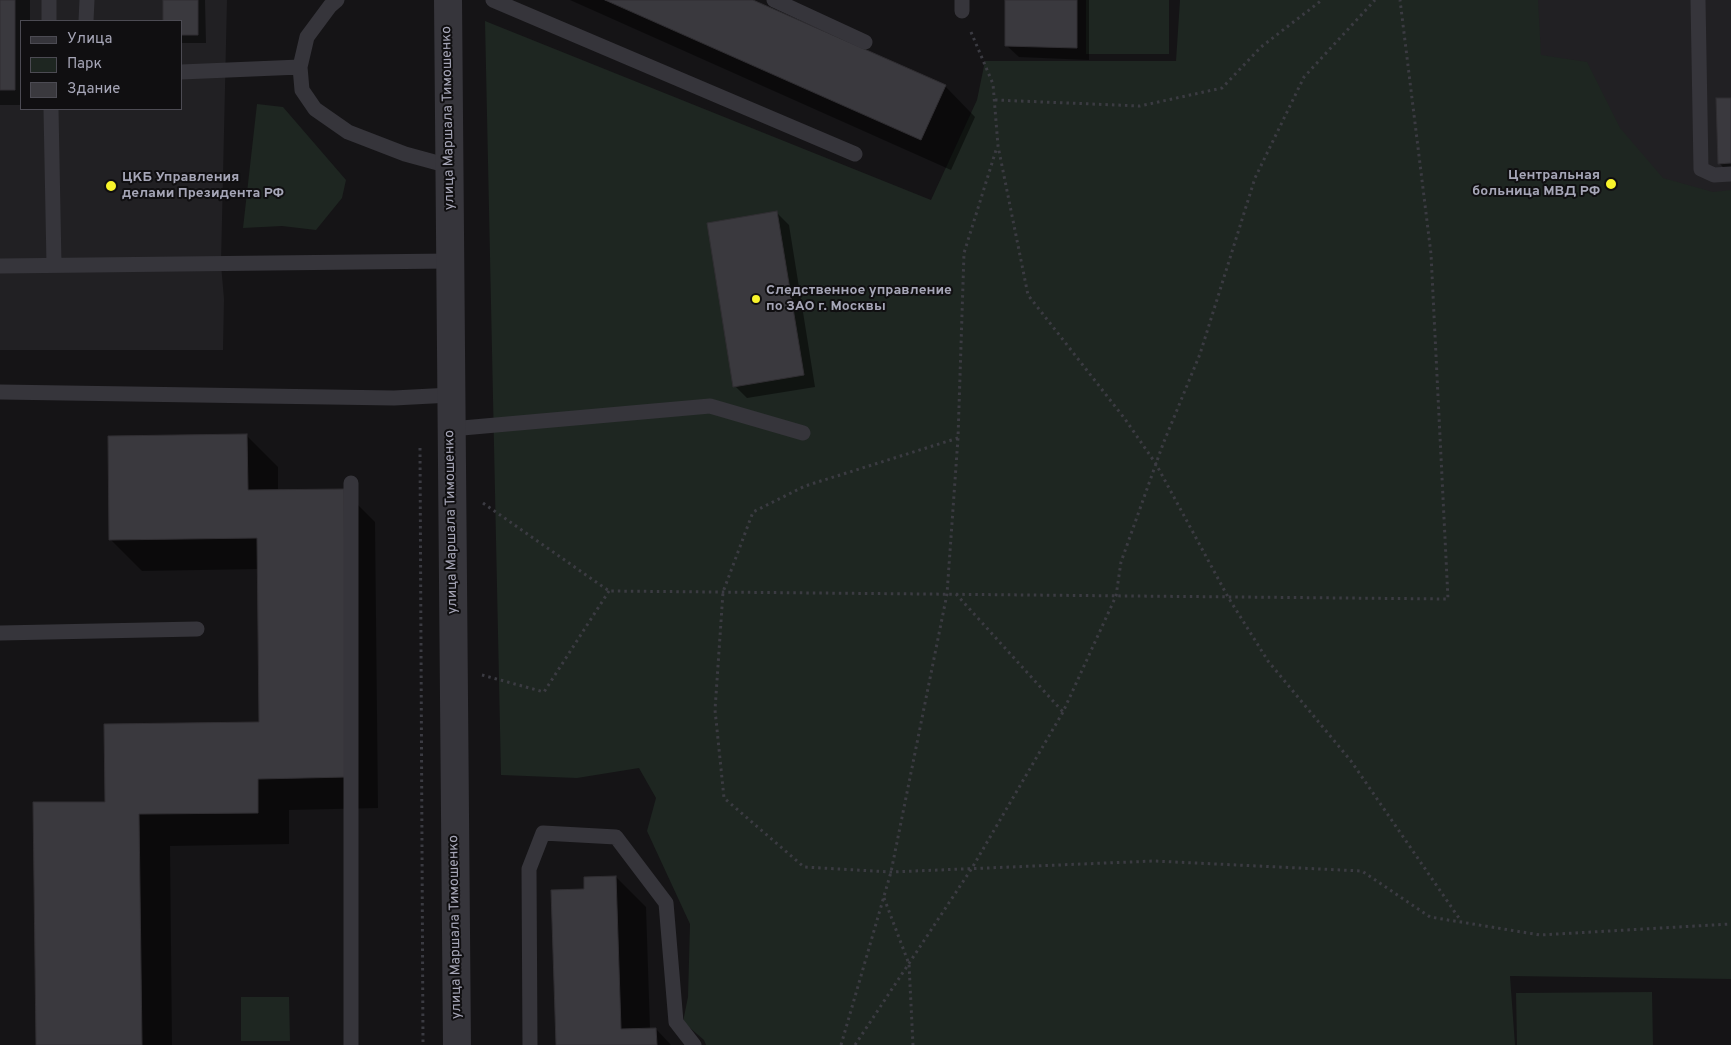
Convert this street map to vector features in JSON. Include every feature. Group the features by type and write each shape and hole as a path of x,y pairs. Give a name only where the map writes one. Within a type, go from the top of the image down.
{"street":[{"name":"улица Маршала Тимошенко","path":"448,0 457,1045"}],"lane":[{"path":"49,0 50,20"},
{"path":"86,20 87,0"},
{"path":"337,0 330,6 307,37 300,67 302,90 315,109 348,132 405,154 449,166"},
{"path":"493,0 855,154"},
{"path":"774,0 864,42"},
{"path":"1698,0 1701,169 1714,175 1731,174"},
{"path":"182,72 300,67"},
{"path":"51,110 54,265"},
{"path":"0,266 450,261"},
{"path":"0,392 394,398 451,395"},
{"path":"452,429 710,406 803,433"},
{"path":"351,483 351,1045"},
{"path":"0,633 197,629"},
{"path":"530,1045 529,869 543,833 616,837 666,903 676,1022 694,1045"}],"path":[{"path":"994,100 1140,106 1222,88 1262,46 1322,0"},
{"path":"855,1045 972,868 1063,712 1116,596 1121,562 1156,464 1200,354 1255,178 1304,77 1375,0"},
{"path":"483,502 609,591 1448,599 1431,254 1400,0"},
{"path":"962,5 993,84 998,146 1028,295 1125,419 1156,464 1228,597 1268,661 1351,761 1461,922"},
{"path":"841,1045 891,872 947,594 958,438 964,253 998,146"},
{"path":"958,438 805,486 753,512 724,592 714,710 724,798 804,867 891,872 1154,862 1362,871 1430,917 1540,935 1731,924"},
{"path":"420,447 423,1045"},
{"path":"481,675 544,692 609,591"},
{"path":"956,594 1063,712"},
{"path":"884,897 909,964 913,1045"}],"shaded area":[{"name":"ЦКБ Управления делами Президента РФ","path":"0,0 227,0 221,264 224,299 223,350 0,350"},
{"path":"1492,0 1731,0 1731,372"}],"green space":[{"path":"1086,0 1169,0 1169,54 1086,54"},
{"path":"1180,0 1538,0 1541,55 1587,62 1620,128 1663,178 1713,192 1731,190 1731,979 1510,976 1515,1045 706,1045 704,1040 683,1022 688,997 690,924 647,831 656,798 639,768 577,778 501,775 485,21 931,200 977,100 985,61 1176,61"},
{"path":"257,104 283,107 346,180 342,198 316,230 282,226 243,228"},
{"path":"1652,992 1653,1045 1517,1045 1516,993"},
{"path":"241,997 289,997 290,1041 241,1041"}],"building":[{"path":"0,0 15,0 15,90 0,90"},
{"path":"163,0 198,0 198,35 182,35 182,20 163,20"},
{"path":"605,0 753,0 946,85 921,140"},
{"path":"1005,0 1077,0 1077,48 1005,46"},
{"path":"1716,98 1731,98 1731,163 1718,164"},
{"name":"Следственное управление по ЗАО г. Москвы","path":"777,211 804,375 733,387 707,223"},
{"path":"247,434 248,490 344,489 347,777 258,779 258,813 139,814 142,1045 36,1045 33,802 105,802 104,724 259,722 257,538 109,540 108,436"},
{"path":"616,876 621,1029 656,1028 657,1045 556,1045 551,890 584,889 584,877"}],"place":[{"name":"Центральная больница МВД РФ","path":"1611,184"},
{"name":"ЦКБ Управления делами Президента РФ","path":"111,186"},
{"name":"Следственное управление по ЗАО г. Москвы","path":"756,299"}]}
